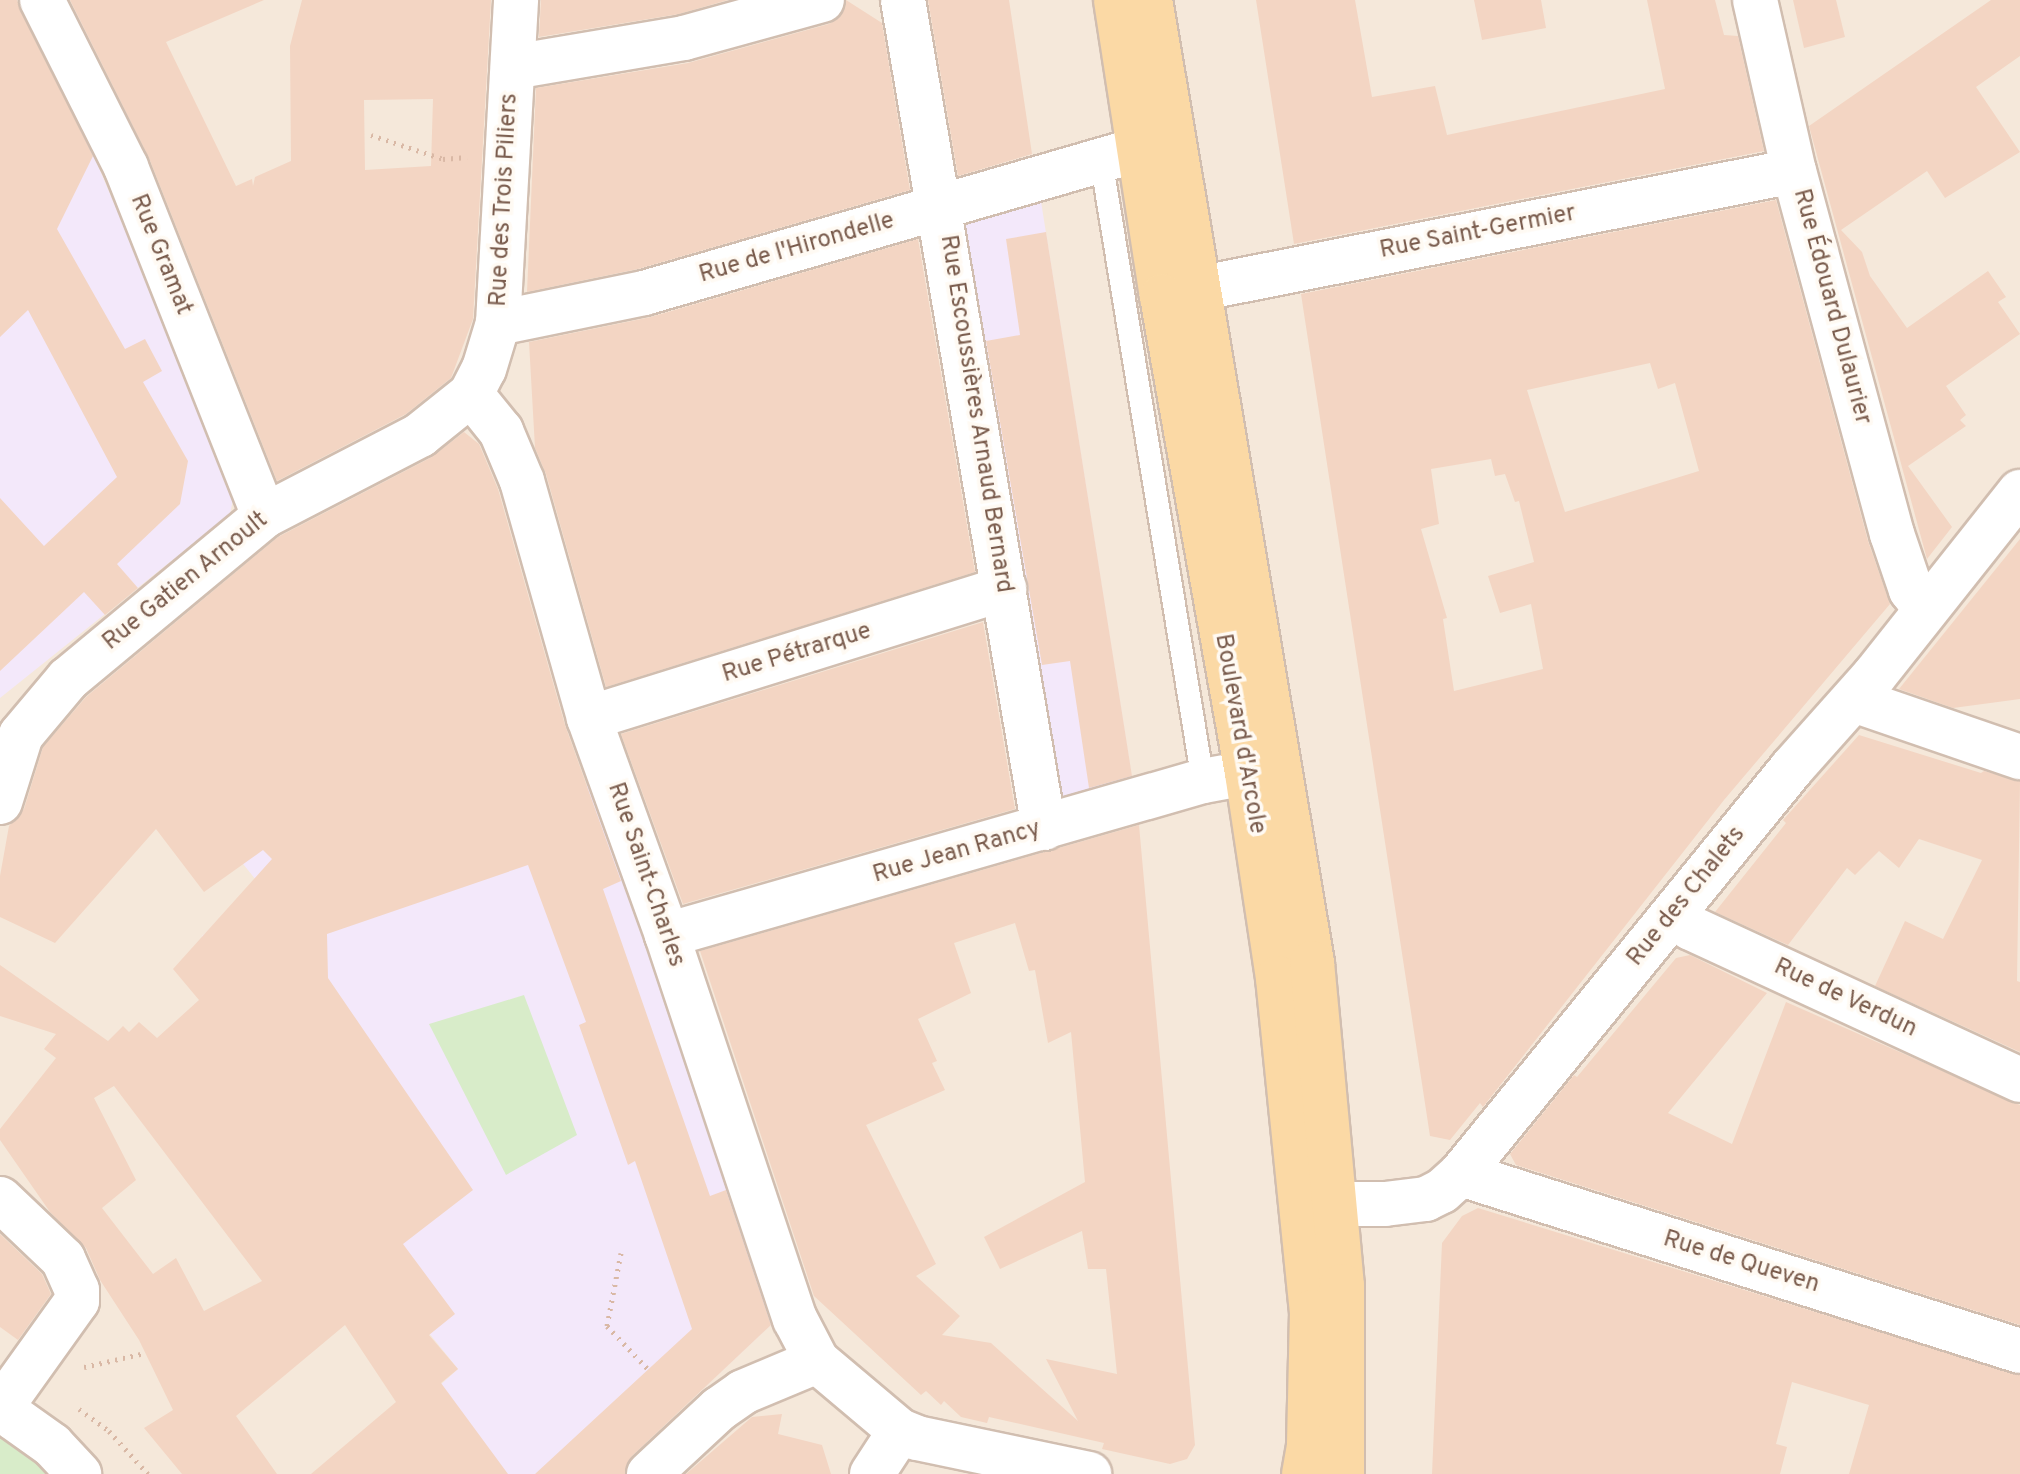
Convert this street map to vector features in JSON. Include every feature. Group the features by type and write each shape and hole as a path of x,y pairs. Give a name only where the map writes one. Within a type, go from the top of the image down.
{"main road":[{"name":"Boulevard d'Arcole","path":"1116,0 1120,154 1179,292 1312,963 1319,1205 1312,1312 1309,1446 1304,1474"},
{"name":"Boulevard d'Arcole","path":"1150,0 1179,292 1247,773 1278,978 1344,1356 1342,1474"}],"street":[{"name":"Rue Gramat","path":"42,0 126,167 264,516"},
{"name":"Rue des Trois Piliers","path":"471,394 484,369 498,323 516,0"},
{"path":"513,67 684,38 822,0"},
{"name":"Rue Escoussières Arnaud Bernard","path":"903,0 1044,828"},
{"name":"Rue Édouard Dulaurier","path":"1755,0 1794,171 1892,534 1911,590 1925,608"},
{"name":"Rue de l'Hirondelle","path":"498,323 644,293 1120,154"},
{"name":"Rue Saint-Germier","path":"1179,292 1794,171"},
{"name":"Rue Gatien Arnoult","path":"0,802 21,735 41,707 68,679 264,516 420,435 471,394"},
{"name":"Rue Saint-Charles","path":"471,394 501,431 522,481 589,718 667,935 795,1319 817,1361"},
{"name":"Rue des Chalets","path":"1319,1205 1426,1199 1442,1191 1461,1174 1792,768 1854,700 2020,492"},
{"name":"Rue Pétrarque","path":"589,718 1004,589"},
{"path":"1854,700 2020,757"},
{"name":"Rue Jean Rancy","path":"667,935 1203,781 1247,773"},
{"name":"Rue de Verdun","path":"1673,915 1691,928 2020,1080"},
{"name":"Rue de Queven","path":"1461,1174 2020,1351"},
{"path":"0,1199 63,1259 77,1290 77,1301 13,1362 4,1403 14,1418 52,1445 79,1474"},
{"path":"649,1474 719,1409 743,1392 817,1361 900,1431 917,1438 1089,1474"},
{"path":"872,1474 900,1431"}],"lane":[{"path":"1120,154 1203,781"}],"path":[{"path":"371,135 443,159 472,156"},
{"path":"621,1253 607,1326 648,1369"},
{"path":"79,1368 145,1353"}],"shaded area":[{"path":"0,0 2020,0 2020,1474 0,1474"},
{"path":"0,123 45,139 83,130 235,490 230,514 0,698"},
{"path":"1040,195 1133,785 1059,808 959,218"},
{"path":"595,783 624,880 775,1321 612,1474 373,1474 375,1444 458,1369 391,1286 230,979 202,936 244,904 268,895 231,849 432,837"}],"green space":[{"path":"524,995 577,1135 506,1175 429,1024"},
{"path":"0,1432 32,1454 53,1474 0,1474"}],"building":[{"path":"0,0 17,0 93,156 57,229 125,349 145,339 162,371 143,382 188,461 180,504 117,564 138,588 105,615 84,592 0,671 0,498 44,546 117,477 28,310 0,337"},
{"path":"70,0 264,0 166,42 236,186 252,179 253,186 255,177 291,161 290,46 302,0 491,0 473,319 451,378 406,414 277,481 149,158","holes":["433,99 431,166 365,170 364,100"]},
{"path":"541,0 728,0 679,14 539,37"},
{"path":"846,0 882,23 910,190 638,269 527,292 536,88 688,63 829,24 840,17"},
{"path":"928,0 1009,0 1032,154 958,176"},
{"path":"1256,0 1355,0 1372,97 1435,86 1447,135 1665,89 1647,0 1715,0 1724,35 1738,36 1764,151 1294,244"},
{"path":"1474,0 1541,0 1546,28 1482,40"},
{"path":"1793,0 1836,0 1845,37 1804,48"},
{"path":"1991,0 2020,0 2020,56 1976,87 2020,152 1945,198 1927,171 1841,230 1862,252 1870,276 1907,328 1988,271 2006,297 1998,302 2020,334 1946,386 1966,415 1960,420 1966,426 1908,466 1952,527 1927,559 1809,126"},
{"path":"1776,200 1868,541 1890,604 1724,800 1483,1107 1480,1103 1450,1140 1430,1136 1301,294","holes":["1650,363 1658,389 1675,383 1699,471 1565,512 1527,390","1491,459 1495,476 1505,474 1515,502 1519,501 1534,562 1488,576 1500,613 1531,604 1543,669 1454,691 1443,619 1447,618 1421,529 1439,524 1431,469"]},
{"path":"1046,232 1132,776 1089,788 1070,661 1042,665 986,341 1020,335 1006,239"},
{"path":"918,239 975,572 606,687 546,474 535,448 529,342 651,317"},
{"path":"464,432 479,444 498,489 565,725 621,881 603,889 710,1196 726,1190 771,1325 632,1456 625,1474 535,1474 692,1329 635,1161 628,1165 579,1025 586,1022 528,865 327,934 328,978 473,1190 403,1244 455,1314 429,1335 458,1369 441,1383 508,1474 311,1474 396,1402 345,1325 236,1416 277,1474 182,1474 144,1428 173,1410 139,1340 100,1280 86,1248 50,1212 0,1140 0,1129 56,1058 44,1049 56,1034 0,1016 0,965 108,1041 123,1026 129,1032 139,1022 157,1038 199,1000 173,969 272,859 263,850 204,892 156,829 55,943 0,917 0,876 9,826 24,809 43,747 86,697 278,537 432,457","holes":["114,1086 262,1281 204,1311 176,1258 153,1274 102,1208 136,1180 94,1098"]},
{"path":"2020,539 2020,699 1953,708 1899,689"},
{"path":"983,622 1015,809 683,904 621,734"},
{"path":"1859,735 1981,773 1984,771 2020,781 2017,981 2020,982 2020,1052 1875,986 1905,921 1943,939 1982,860 1919,839 1899,868 1879,851 1855,875 1847,868 1788,945 1715,912 1786,823 1783,820"},
{"path":"1139,825 1195,1445 1187,1459 1170,1464 1102,1449 1104,1443 989,1417 987,1423 961,1417 944,1401 941,1405 926,1391 921,1395 814,1296 700,951","holes":["1015,923 1029,971 1035,970 1048,1043 1071,1032 1085,1182 984,1237 1000,1269 1082,1231 1088,1269 1106,1269 1117,1374 1046,1359 1078,1421 991,1343 942,1335 960,1316 916,1276 936,1264 866,1125 945,1090 932,1063 937,1061 918,1019 971,993 954,943"]},
{"path":"1690,955 1767,993 1668,1113 1732,1144 1786,1002 2020,1105 2020,1325 1516,1165 1510,1154 1574,1075 1577,1077 1676,958"},
{"path":"1478,1208 2020,1375 2020,1474 1849,1474 1869,1405 1792,1382 1776,1444 1787,1447 1780,1474 1432,1474 1442,1243 1462,1216"},
{"path":"0,1234 42,1274 51,1294 18,1340 0,1327"},
{"path":"782,1414 778,1434 822,1445 831,1474 686,1474 752,1417"}]}
